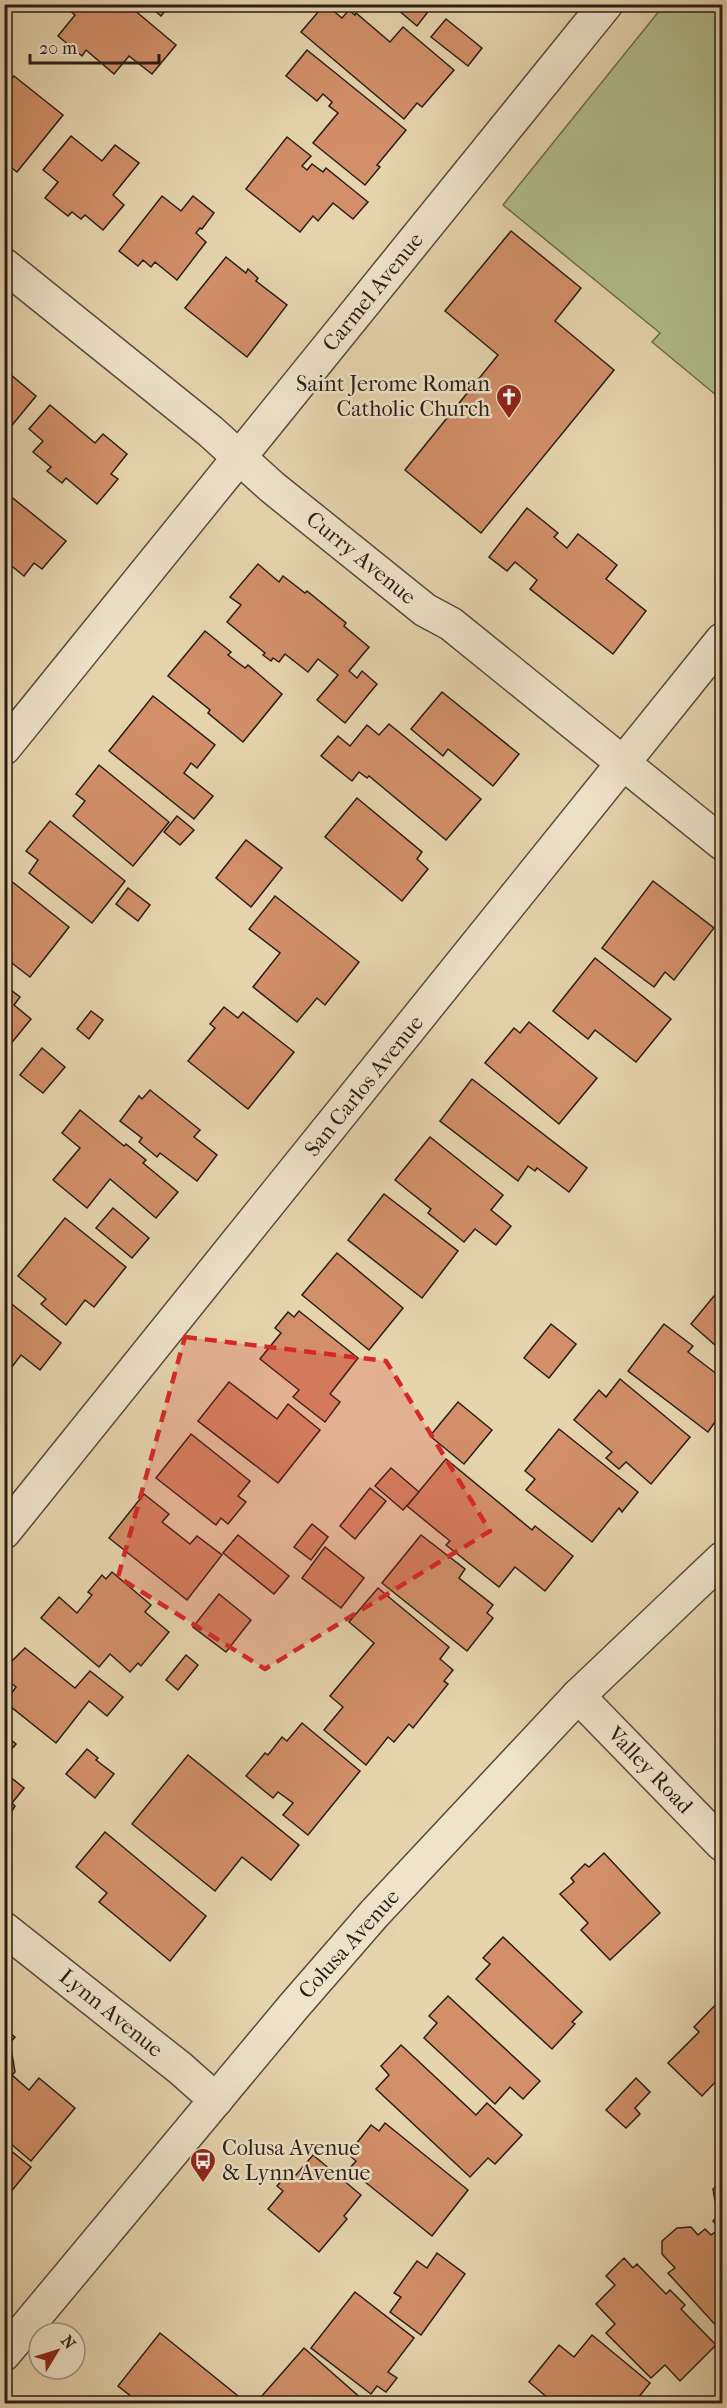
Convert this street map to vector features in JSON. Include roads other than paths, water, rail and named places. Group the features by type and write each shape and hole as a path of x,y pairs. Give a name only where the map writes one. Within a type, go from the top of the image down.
{"street":[{"name":"Carmel Avenue","path":"4,748 606,4"},
{"name":"Curry Avenue","path":"4,265 210,431 272,487 425,610 451,624 723,843"},
{"name":"San Carlos Avenue","path":"4,1532 723,640"},
{"name":"Colusa Avenue","path":"4,2354 374,1914 578,1696 723,1559"},
{"name":"Valley Road","path":"578,1696 723,1844"},
{"name":"Lynn Avenue","path":"4,1929 180,2068 216,2100"}],"place":[{"name":"Saint Jerome Roman Catholic Church","path":"509,420"},
{"name":"Colusa Avenue & Lynn Avenue","path":"203,2184"}]}
